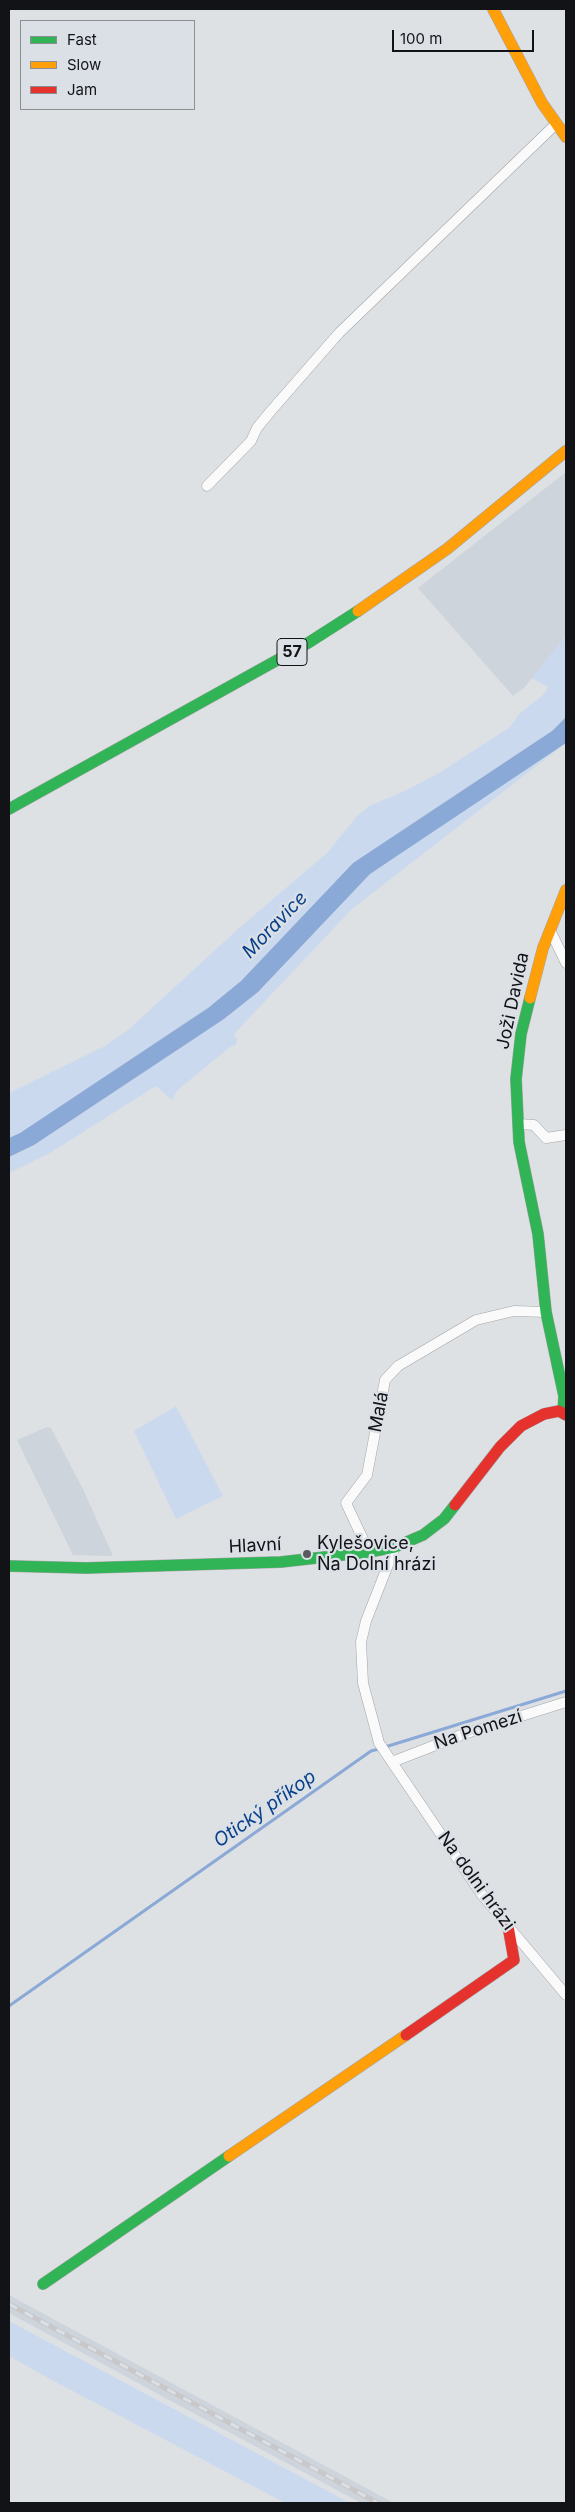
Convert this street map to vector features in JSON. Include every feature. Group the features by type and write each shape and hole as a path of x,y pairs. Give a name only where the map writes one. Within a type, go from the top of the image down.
{"street":[{"path":"493,9 534,89 566,137"},
{"path":"206,486 251,441 266,417 339,333 556,124"},
{"name":"57","path":"9,809 308,643 356,613 448,549 566,451"},
{"name":"Joži Davida","path":"564,1414 564,1396 546,1312 538,1234 519,1142 516,1079 521,1034 543,948 566,890"},
{"path":"550,930 566,963"},
{"path":"518,1124 534,1125 546,1138 566,1135"},
{"name":"Malá","path":"369,1552 346,1503 367,1475 385,1380 398,1366 476,1320 514,1311 546,1312"},
{"name":"Hlavní","path":"9,1566 86,1568 252,1564 369,1552 395,1547 423,1535 444,1519 500,1447 521,1426 544,1414 564,1414"},
{"name":"Na dolni hrázi","path":"395,1547 366,1621 361,1642 363,1683 379,1744 482,1895 566,1994"},
{"name":"Na Pomezí","path":"389,1758 566,1702"},
{"path":"43,2284 514,1960 508,1926"}],"shaded area":[{"path":"566,472 566,636 524,688 513,696 418,588"},
{"path":"566,636 566,717 552,731 353,863 241,981 208,1008 20,1133 9,1138 9,1093 103,1047 128,1030 239,928 327,853 357,816 369,806 407,790 439,773 510,727 519,714 544,694 548,687 531,678"},
{"path":"566,743 352,909 234,1034 237,1040 236,1045 230,1047 179,1089 174,1095 173,1101 156,1086 50,1153 9,1173 9,1157 34,1145 224,1019 258,992 370,874"},
{"path":"176,1406 223,1496 176,1519 134,1431"},
{"path":"47,1427 51,1428 83,1489 113,1556 73,1555 17,1440"},
{"path":"9,2295 394,2503 361,2503 182,2407 9,2313"},
{"path":"9,2321 350,2503 285,2503 48,2378 9,2356"}],"water":[{"path":"566,717 566,743 370,874 258,992 224,1019 34,1145 9,1157 9,1138 20,1133 208,1008 241,981 353,863 552,731"}],"waterway":[{"name":"Otický příkop","path":"385,1747 566,1691"},
{"name":"Otický příkop","path":"9,2006 371,1751 379,1749"}],"railway":[{"path":"9,2304 378,2503"}],"traffic: fast":[{"path":"9,809 308,643 358,611"},
{"path":"530,998 521,1034 516,1079 519,1142 538,1234 546,1312 564,1396 563,1413"},
{"path":"9,1566 86,1568 281,1562 369,1552 395,1547 423,1535 444,1519 455,1505"},
{"path":"43,2284 229,2156"}],"traffic: slow":[{"path":"493,9 542,103 566,137"},
{"path":"358,611 447,549 566,451"},
{"path":"530,998 543,948 566,890"},
{"path":"229,2156 406,2035"}],"traffic: jam":[{"path":"455,1505 500,1447 521,1426 544,1414 559,1411 566,1415"},
{"path":"406,2035 514,1960 508,1926"}],"place":[{"name":"Kylešovice, Na Dolní hrázi","path":"307,1554"}],"water label":[{"name":"Moravice","path":"275,925"}]}
